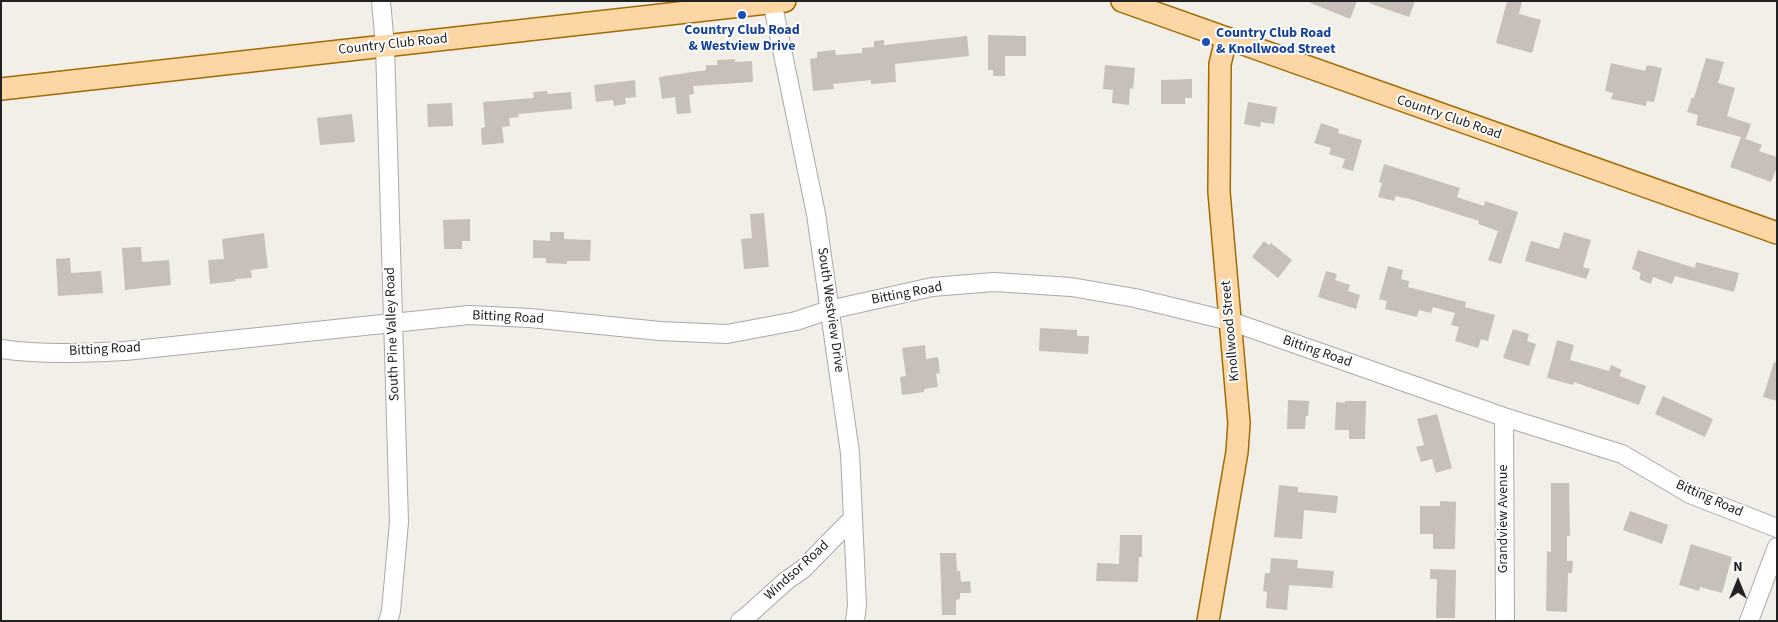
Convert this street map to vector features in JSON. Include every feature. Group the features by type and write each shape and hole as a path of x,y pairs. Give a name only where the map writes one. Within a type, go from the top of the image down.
{"main road":[{"name":"Country Club Road","path":"1122,1 1777,233"},
{"name":"Country Club Road","path":"1,89 776,2"},
{"name":"Knollwood Street","path":"1208,621 1238,452 1239,423 1219,192 1220,64 1226,39"}],"street":[{"name":"South Pine Valley Road","path":"381,1 385,46 398,522 391,611 388,621"},
{"name":"South Westview Drive","path":"776,2 816,214 850,452 857,605 856,621"},
{"name":"Bitting Road","path":"1,349 26,352 90,353 125,351 469,315 530,318 660,331 726,334 796,321 829,310 932,288 994,282 1071,287 1135,298 1230,321 1504,417 1622,454 1690,494 1777,528"},
{"name":"Grandview Avenue","path":"1504,417 1505,621"},
{"name":"Windsor Road","path":"740,621 786,581 803,569 852,520"},
{"path":"1749,621 1777,547"}],"building":[{"path":"1306,1 1357,1 1350,19"},
{"path":"1369,1 1415,1 1409,17 1369,3"},
{"path":"1507,1 1522,1 1519,14 1541,20 1532,53 1496,43"},
{"path":"988,35 1026,36 1026,56 1005,56 1005,76 993,76 993,70 988,70"},
{"path":"967,36 969,56 895,64 896,82 871,84 871,80 833,84 834,89 813,91 810,59 817,58 817,52 835,50 836,55 862,53 862,48 874,47 874,41 884,40 884,45"},
{"path":"1706,58 1724,62 1718,83 1735,88 1727,116 1751,124 1746,138 1744,138 1762,145 1759,151 1777,157 1777,167 1771,182 1730,167 1741,137 1696,125 1698,115 1687,112 1692,97 1694,98"},
{"path":"735,59 735,62 752,61 753,82 693,86 694,94 689,95 691,113 677,114 675,97 662,99 659,77 706,70 706,65 717,65 717,60"},
{"path":"1611,63 1645,71 1647,65 1662,68 1654,102 1647,101 1646,106 1611,99 1613,93 1605,91"},
{"path":"1105,65 1135,68 1133,89 1130,88 1129,105 1112,103 1113,90 1103,89"},
{"path":"1192,79 1192,98 1185,98 1185,104 1161,104 1161,80"},
{"path":"635,80 636,97 625,98 626,104 614,106 613,100 596,102 594,85"},
{"path":"547,91 548,94 571,92 572,109 518,114 519,117 509,118 510,126 502,127 504,143 482,145 481,128 485,127 483,102 534,98 533,92"},
{"path":"1248,102 1277,107 1274,124 1261,122 1260,127 1244,124"},
{"path":"452,103 453,126 428,127 427,104"},
{"path":"352,114 355,142 320,145 317,118"},
{"path":"1321,123 1339,129 1338,133 1362,140 1353,171 1342,168 1345,159 1329,154 1331,148 1314,143"},
{"path":"1384,164 1460,188 1457,197 1484,206 1485,201 1518,212 1501,264 1488,260 1498,231 1478,224 1479,221 1410,199 1396,196 1394,201 1378,197 1382,183 1379,182"},
{"path":"764,213 769,267 744,269 741,239 752,238 750,214"},
{"path":"470,219 470,241 462,241 462,249 444,249 443,220"},
{"path":"550,232 564,232 564,239 591,240 590,261 567,261 567,264 546,263 546,258 533,258 533,240 550,241"},
{"path":"1564,232 1591,240 1583,267 1590,269 1586,279 1525,261 1531,241 1559,249"},
{"path":"264,233 268,268 251,270 252,278 210,284 208,260 224,259 222,239"},
{"path":"1264,241 1269,245 1271,243 1292,260 1278,278 1252,257"},
{"path":"141,247 142,262 169,260 171,285 125,290 122,248"},
{"path":"1638,250 1695,268 1696,262 1739,273 1734,292 1675,276 1672,284 1653,277 1651,284 1639,279 1641,273 1632,269"},
{"path":"70,258 71,273 101,271 103,293 58,296 56,259"},
{"path":"1388,266 1403,270 1401,279 1409,281 1408,287 1466,302 1465,307 1495,315 1488,341 1481,339 1478,348 1455,341 1459,327 1451,325 1455,313 1433,307 1431,313 1419,310 1417,317 1385,309 1387,301 1379,299"},
{"path":"1326,271 1337,274 1335,280 1350,285 1348,291 1360,295 1356,309 1318,297"},
{"path":"1040,328 1077,330 1077,336 1089,336 1088,354 1039,351"},
{"path":"1513,329 1529,334 1527,341 1536,344 1529,366 1503,358"},
{"path":"1557,340 1574,345 1570,360 1609,371 1611,365 1622,370 1619,376 1646,386 1639,405 1574,382 1573,385 1547,378"},
{"path":"925,345 926,359 938,357 940,373 936,374 938,387 924,389 924,392 902,395 900,377 906,376 902,348"},
{"path":"1774,362 1777,363 1777,401 1763,397"},
{"path":"1663,396 1713,419 1705,437 1655,414"},
{"path":"1288,400 1309,401 1305,429 1287,429"},
{"path":"1345,401 1366,401 1365,439 1349,439 1349,430 1335,430 1336,402 1345,403"},
{"path":"1437,414 1452,468 1436,473 1432,459 1421,462 1416,447 1424,445 1417,419"},
{"path":"1551,483 1569,483 1570,536 1567,536 1567,561 1573,561 1572,573 1568,573 1567,612 1546,611 1547,551 1551,552"},
{"path":"1279,485 1298,487 1298,492 1338,496 1336,513 1304,510 1302,539 1274,537"},
{"path":"1440,501 1456,502 1455,549 1433,549 1433,534 1420,534 1420,506 1440,506"},
{"path":"1630,511 1668,525 1662,544 1623,530"},
{"path":"1120,535 1142,535 1142,557 1139,557 1138,582 1096,581 1097,563 1119,564"},
{"path":"1691,544 1732,557 1722,593 1700,587 1699,591 1679,585"},
{"path":"940,553 956,553 957,571 960,571 961,582 970,581 971,593 960,593 960,599 956,600 956,615 942,615"},
{"path":"1271,558 1298,560 1297,568 1334,571 1332,588 1289,585 1287,610 1266,608 1267,592 1263,591 1265,573 1270,573"},
{"path":"1430,569 1456,570 1455,618 1436,618 1437,579 1430,579"}],"place":[{"name":"Country Club Road & Westview Drive","path":"742,15"},
{"name":"Country Club Road & Knollwood Street","path":"1206,42"}]}
